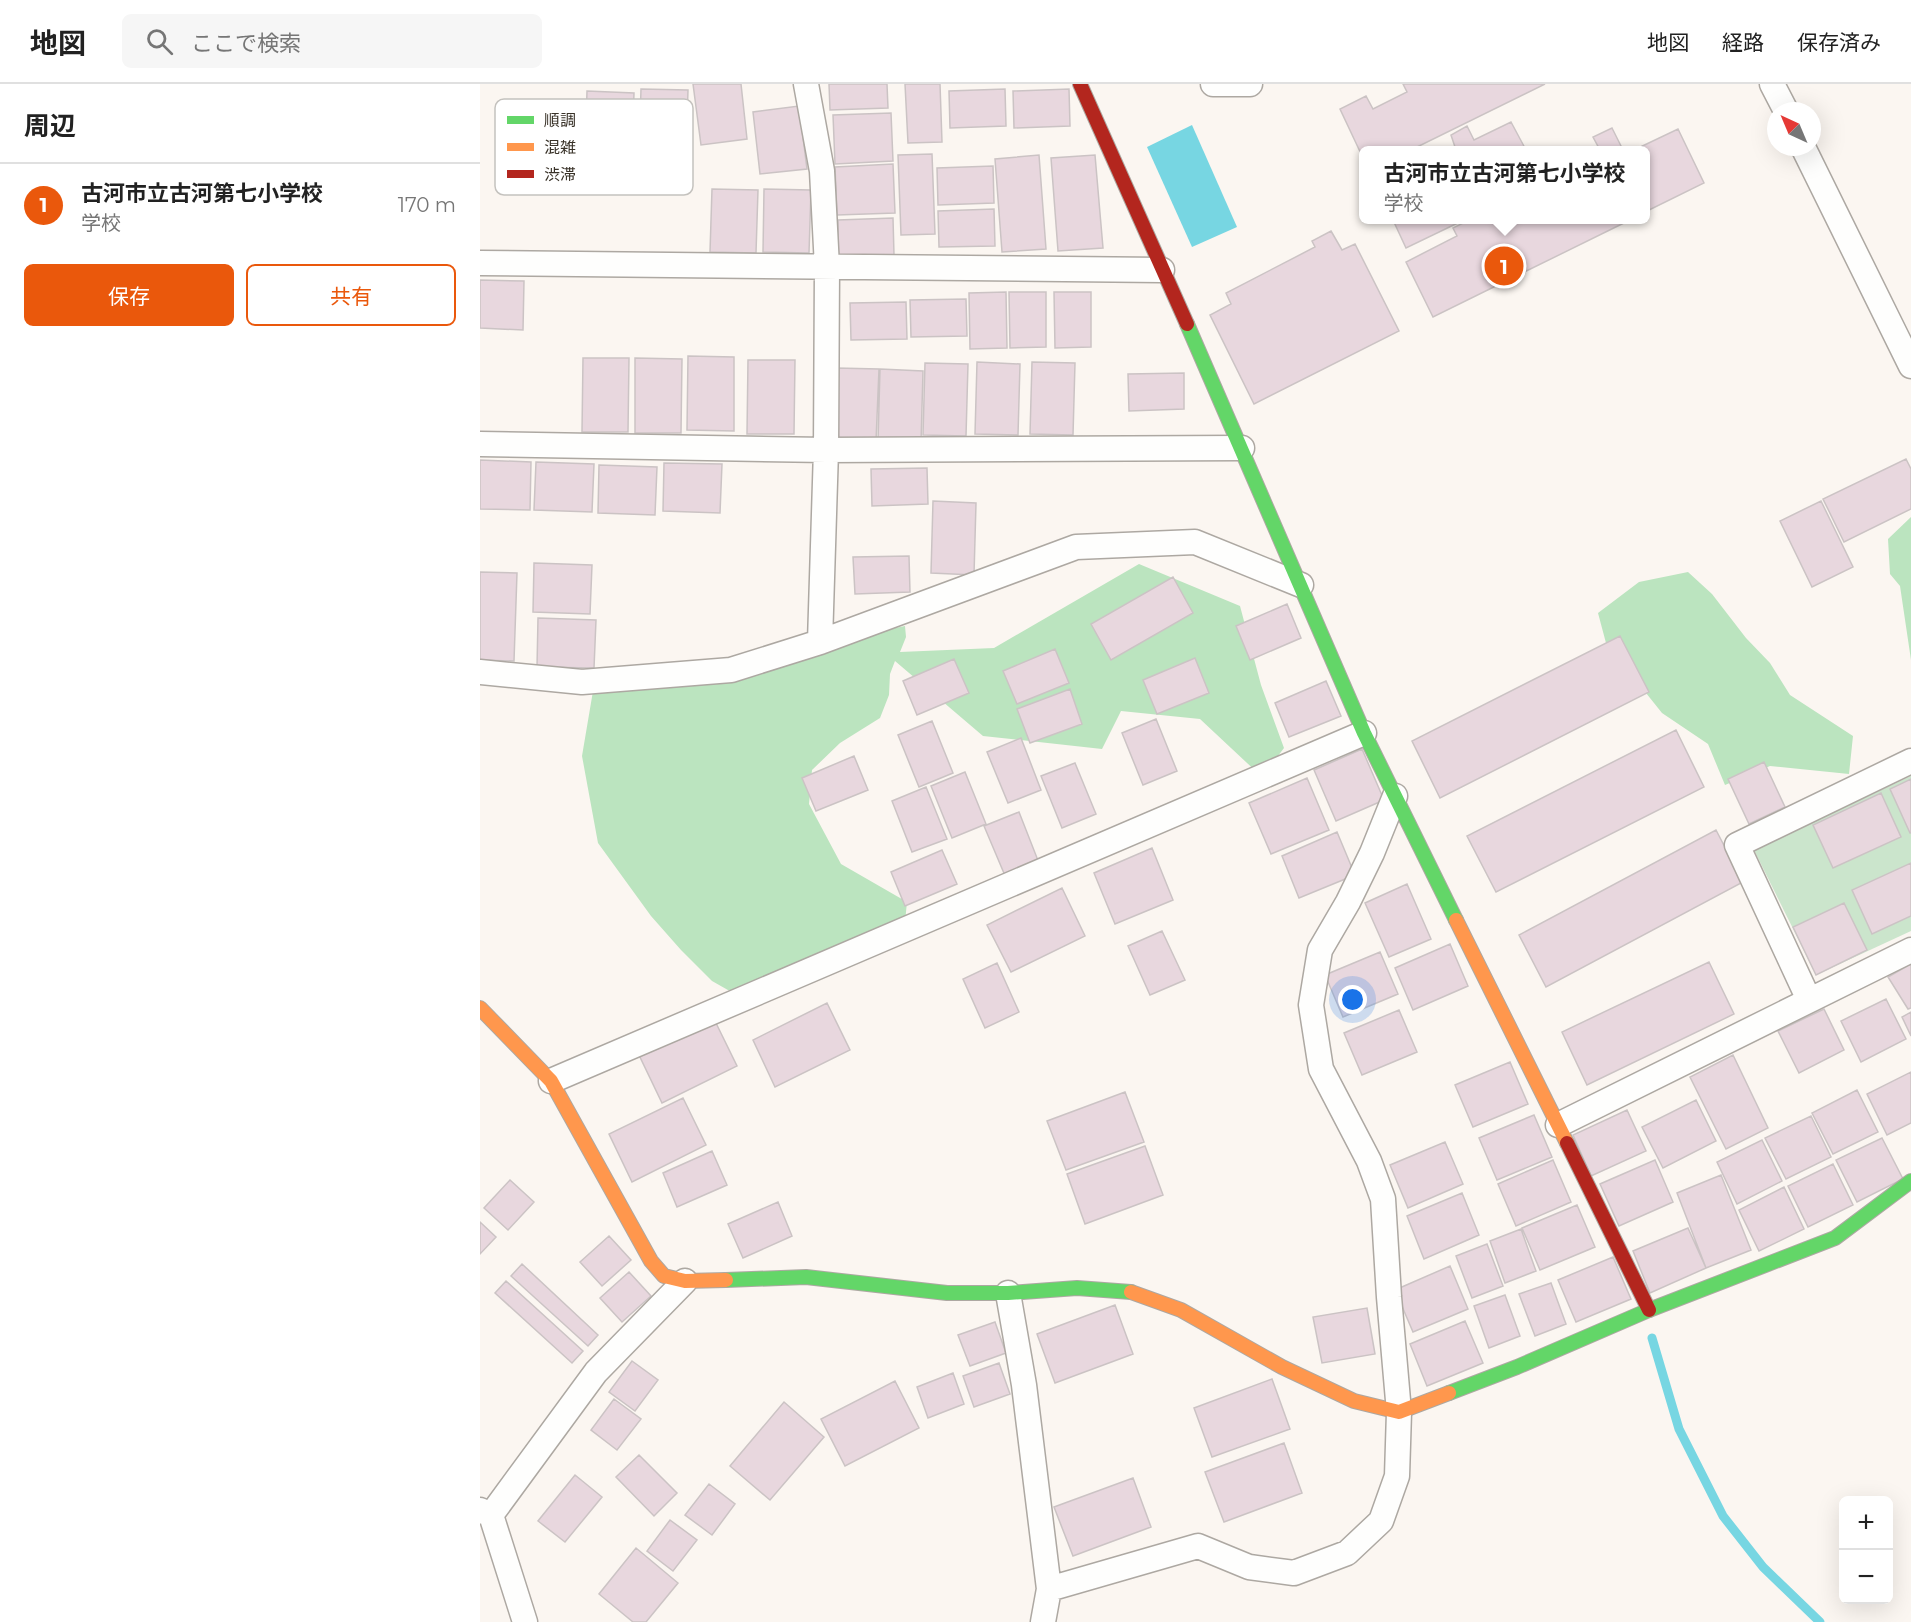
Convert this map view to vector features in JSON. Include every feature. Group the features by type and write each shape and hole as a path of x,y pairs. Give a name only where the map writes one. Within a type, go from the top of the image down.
{"street":[{"path":"806,84 822,171 827,267 826,450 820,642"},
{"path":"1080,84 1242,448 1364,733 1649,1310"},
{"path":"1213,84 1250,84"},
{"path":"1772,84 1781,102"},
{"path":"1807,156 1911,366"},
{"path":"480,263 1162,270"},
{"path":"480,444 826,450 1242,448"},
{"path":"480,672 582,682 731,670 820,642 1077,547 1196,542 1301,585"},
{"path":"551,1081 1364,733"},
{"path":"1809,1000 1737,845 1911,761"},
{"path":"1049,1589 1198,1546 1249,1567 1294,1573 1347,1553 1381,1521 1398,1476 1399,1412 1383,1199 1369,1161 1322,1069 1311,1005 1320,950 1348,902 1372,853 1395,796"},
{"path":"1558,1125 1911,950"},
{"path":"480,1008 551,1081 651,1261 664,1276 686,1281 806,1277 947,1293 1008,1293 1077,1288 1130,1292 1181,1310 1282,1367 1354,1401 1399,1412 1517,1367 1649,1310 1835,1238 1911,1181"},
{"path":"525,1622 486,1513 596,1372 686,1281"},
{"path":"1008,1293 1024,1385 1049,1589 1043,1622"}],"green space":[{"path":"1911,517 1911,660 1900,586 1890,574 1888,539"},
{"path":"1139,564 1240,606 1261,685 1284,748 1262,777 1200,719 1121,711 1102,749 983,736 895,661 890,674 889,695 880,718 840,743 812,770 809,804 841,864 907,902 905,922 735,994 712,981 681,950 651,916 598,843 582,756 593,691 905,626 906,637 900,652 994,648"},
{"path":"1688,572 1712,594 1746,638 1770,663 1790,695 1853,736 1849,774 1770,766 1725,785 1708,744 1662,713 1606,643 1598,613 1639,582"},
{"path":"1911,776 1911,931 1816,975 1754,850"}],"water":[{"path":"1192,125 1237,227 1192,247 1147,147"}],"building":[{"path":"693,84 741,84 747,139 701,145"},
{"path":"829,84 887,84 888,108 830,110"},
{"path":"905,84 940,84 942,142 908,143"},
{"path":"1403,84 1545,84 1419,146 1359,146 1359,149 1340,109 1366,96 1373,109 1407,92"},
{"path":"641,89 688,90 688,99 641,99"},
{"path":"1005,89 1006,126 950,128 949,91"},
{"path":"1069,89 1070,126 1014,128 1013,91"},
{"path":"587,91 634,93 634,99 587,99"},
{"path":"799,106 807,169 760,174 753,112"},
{"path":"891,113 893,161 835,164 833,115"},
{"path":"1511,122 1524,146 1455,146 1451,135 1467,126 1474,140"},
{"path":"1612,128 1621,146 1598,146 1593,137"},
{"path":"1678,129 1704,183 1650,210 1650,146 1642,146"},
{"path":"932,154 935,234 901,235 898,155"},
{"path":"1039,155 1046,249 1002,252 995,159"},
{"path":"1095,155 1103,248 1058,251 1051,158"},
{"path":"893,164 895,213 837,215 835,167"},
{"path":"993,166 994,203 938,205 937,168"},
{"path":"712,189 758,190 756,253 710,252"},
{"path":"764,189 811,190 809,253 763,252"},
{"path":"994,209 995,246 939,247 938,211"},
{"path":"893,218 894,255 838,257 838,220"},
{"path":"1395,224 1456,224 1406,248"},
{"path":"1461,224 1622,224 1433,317 1406,262 1457,236 1453,228"},
{"path":"1331,231 1342,250 1355,244 1399,331 1254,404 1210,315 1231,304 1226,293 1315,247 1312,241"},
{"path":"480,280 524,281 523,330 480,328"},
{"path":"1006,292 1007,348 970,349 969,293"},
{"path":"1009,292 1046,292 1046,347 1010,348"},
{"path":"1054,292 1091,292 1091,347 1055,348"},
{"path":"966,299 967,336 911,337 910,300"},
{"path":"906,302 907,339 851,340 850,303"},
{"path":"688,356 734,357 734,431 687,430"},
{"path":"583,358 629,358 628,432 582,432"},
{"path":"635,358 682,359 681,433 635,433"},
{"path":"748,360 795,360 794,434 747,434"},
{"path":"977,362 1020,364 1018,435 975,434"},
{"path":"1032,362 1075,363 1073,435 1030,434"},
{"path":"925,363 968,364 966,436 923,435"},
{"path":"836,368 879,369 876,441 834,440"},
{"path":"880,369 923,371 921,443 878,441"},
{"path":"1184,373 1184,409 1129,411 1128,374"},
{"path":"1906,459 1911,469 1911,509 1844,542 1823,499"},
{"path":"480,460 531,462 530,510 480,509"},
{"path":"536,462 594,464 592,512 534,510"},
{"path":"664,463 722,464 720,513 663,511"},
{"path":"599,465 657,467 655,515 598,513"},
{"path":"927,468 928,504 872,506 871,469"},
{"path":"933,501 976,503 974,575 931,573"},
{"path":"1821,501 1853,567 1812,587 1780,521"},
{"path":"909,556 910,592 855,594 853,557"},
{"path":"534,563 592,565 590,614 533,612"},
{"path":"480,572 517,573 514,661 480,660"},
{"path":"1173,577 1193,613 1111,660 1091,624"},
{"path":"1287,604 1301,638 1250,660 1236,626"},
{"path":"538,618 596,620 594,668 537,667"},
{"path":"1620,636 1649,692 1440,798 1412,741"},
{"path":"1055,649 1069,683 1017,704 1003,671"},
{"path":"1195,658 1209,693 1157,714 1143,680"},
{"path":"954,659 969,693 917,715 903,681"},
{"path":"1326,681 1341,716 1289,737 1275,703"},
{"path":"1070,689 1082,724 1030,743 1017,709"},
{"path":"1156,719 1177,771 1143,785 1122,733"},
{"path":"932,721 953,773 919,787 898,735"},
{"path":"1676,730 1704,787 1496,892 1467,836"},
{"path":"1021,738 1041,790 1008,803 987,752"},
{"path":"1362,749 1384,800 1336,821 1314,770"},
{"path":"854,756 868,790 816,811 802,778"},
{"path":"1764,762 1785,807 1749,824 1728,779"},
{"path":"1075,763 1096,814 1062,828 1041,776"},
{"path":"965,772 986,824 952,838 931,786"},
{"path":"1307,778 1329,830 1271,854 1249,803"},
{"path":"1911,779 1911,833 1910,833 1890,789"},
{"path":"926,787 947,839 912,852 892,801"},
{"path":"1881,793 1901,837 1833,868 1813,825"},
{"path":"1019,812 1039,863 1006,878 984,826"},
{"path":"1716,830 1743,882 1546,987 1519,935"},
{"path":"1337,832 1355,875 1299,898 1282,856"},
{"path":"1152,848 1173,900 1115,924 1094,873"},
{"path":"942,850 957,884 905,906 891,872"},
{"path":"1911,863 1911,916 1872,934 1852,890"},
{"path":"1407,884 1431,939 1389,957 1365,903"},
{"path":"1062,888 1085,936 1011,972 987,925"},
{"path":"1844,903 1867,950 1816,975 1793,927"},
{"path":"1162,931 1185,980 1150,995 1128,946"},
{"path":"1450,944 1468,986 1413,1010 1395,968"},
{"path":"1380,952 1398,994 1343,1017 1325,975"},
{"path":"1709,962 1734,1014 1587,1085 1562,1032"},
{"path":"997,963 1019,1012 985,1028 963,979"},
{"path":"1911,964 1911,1008 1908,1009 1888,977"},
{"path":"1886,999 1906,1039 1861,1062 1841,1021"},
{"path":"827,1003 850,1050 775,1087 753,1040"},
{"path":"1824,1009 1844,1050 1799,1073 1778,1031"},
{"path":"1399,1010 1417,1052 1362,1075 1344,1033"},
{"path":"1911,1012 1911,1036 1902,1017"},
{"path":"714,1019 737,1066 662,1103 639,1055"},
{"path":"1733,1055 1768,1128 1726,1149 1690,1077"},
{"path":"1510,1062 1528,1104 1473,1127 1455,1085"},
{"path":"1911,1072 1911,1123 1887,1135 1867,1094"},
{"path":"1857,1090 1878,1132 1833,1154 1812,1113"},
{"path":"1125,1092 1144,1142 1066,1170 1047,1121"},
{"path":"683,1098 706,1145 632,1182 609,1134"},
{"path":"1696,1100 1716,1141 1663,1168 1642,1127"},
{"path":"1627,1110 1646,1151 1591,1176 1573,1135"},
{"path":"1534,1115 1552,1157 1497,1180 1479,1138"},
{"path":"1811,1116 1831,1157 1786,1179 1765,1138"},
{"path":"1882,1138 1903,1179 1857,1202 1836,1160"},
{"path":"1762,1140 1782,1181 1737,1204 1717,1162"},
{"path":"1445,1142 1463,1184 1408,1208 1390,1165"},
{"path":"1145,1146 1163,1195 1085,1224 1067,1174"},
{"path":"712,1151 727,1185 677,1207 663,1173"},
{"path":"1553,1160 1571,1202 1516,1226 1498,1184"},
{"path":"1655,1160 1673,1202 1619,1226 1600,1184"},
{"path":"1833,1164 1853,1205 1808,1227 1788,1186"},
{"path":"1721,1175 1751,1250 1706,1268 1677,1193"},
{"path":"510,1180 534,1202 508,1230 484,1208"},
{"path":"1784,1187 1804,1229 1759,1251 1739,1210"},
{"path":"1462,1193 1479,1235 1424,1259 1407,1216"},
{"path":"778,1202 792,1236 743,1258 728,1224"},
{"path":"1577,1205 1595,1247 1540,1270 1522,1228"},
{"path":"480,1222 496,1237 480,1254"},
{"path":"1688,1228 1706,1268 1650,1293 1633,1251"},
{"path":"1521,1229 1536,1271 1505,1283 1490,1241"},
{"path":"609,1236 631,1260 602,1286 580,1262"},
{"path":"1487,1244 1503,1286 1472,1298 1456,1256"},
{"path":"1613,1257 1631,1299 1576,1322 1558,1280"},
{"path":"522,1264 598,1335 588,1346 511,1276"},
{"path":"1450,1266 1468,1309 1413,1332 1395,1290"},
{"path":"629,1272 651,1296 622,1322 600,1298"},
{"path":"506,1281 583,1351 572,1363 495,1293"},
{"path":"1551,1283 1566,1324 1535,1336 1519,1294"},
{"path":"1505,1295 1520,1336 1489,1348 1474,1306"},
{"path":"1115,1305 1133,1354 1055,1383 1037,1334"},
{"path":"1367,1308 1375,1354 1322,1363 1313,1317"},
{"path":"1465,1321 1483,1363 1427,1386 1410,1344"},
{"path":"995,1322 1006,1353 970,1366 958,1335"},
{"path":"632,1361 658,1380 635,1411 609,1392"},
{"path":"999,1363 1010,1394 974,1407 963,1376"},
{"path":"953,1373 964,1404 928,1418 917,1387"},
{"path":"1272,1379 1290,1429 1212,1457 1194,1408"},
{"path":"895,1381 919,1428 845,1466 821,1419"},
{"path":"614,1399 641,1419 617,1450 591,1430"},
{"path":"784,1402 824,1437 770,1500 730,1466"},
{"path":"1284,1443 1302,1493 1224,1522 1205,1472"},
{"path":"639,1455 677,1493 654,1516 616,1477"},
{"path":"575,1475 602,1497 565,1542 538,1521"},
{"path":"1133,1478 1151,1527 1073,1556 1054,1507"},
{"path":"709,1484 735,1504 712,1535 685,1515"},
{"path":"670,1520 697,1540 673,1571 647,1551"},
{"path":"636,1548 678,1583 646,1622 633,1622 599,1594"}],"waterway":[{"path":"1652,1338 1679,1429 1723,1516 1763,1567 1820,1622"}],"traffic: fast":[{"path":"1187,324 1364,733 1456,920"},
{"path":"1449,1393 1517,1367 1649,1310 1835,1238 1911,1181"},
{"path":"726,1280 806,1277 947,1293 1008,1293 1077,1288 1131,1292"}],"traffic: slow":[{"path":"1456,920 1567,1143"},
{"path":"480,1008 551,1081 651,1261 664,1276 685,1281 726,1280"},
{"path":"1131,1292 1181,1310 1282,1367 1354,1401 1399,1412 1449,1393"}],"traffic: jam":[{"path":"1080,84 1187,324"},
{"path":"1567,1143 1649,1310"}],"place":[{"name":"古河市立古河第七小学校","path":"1504,266"}]}
